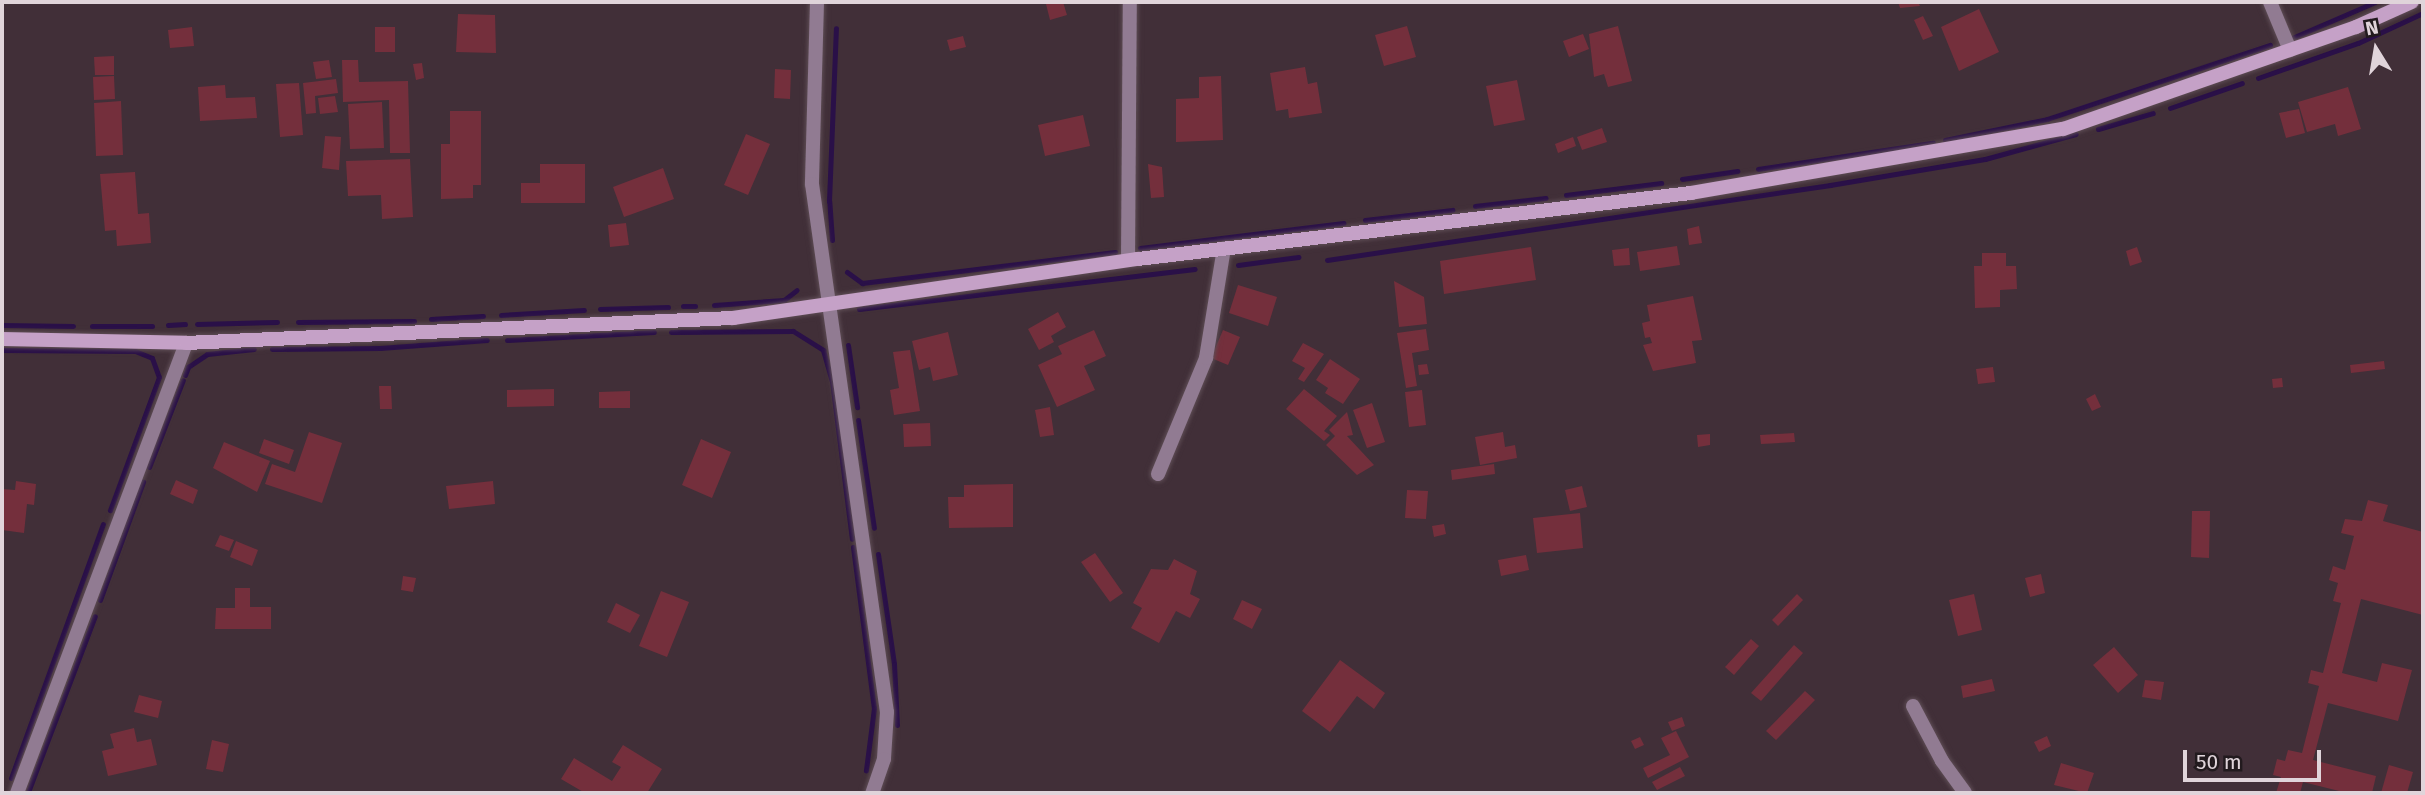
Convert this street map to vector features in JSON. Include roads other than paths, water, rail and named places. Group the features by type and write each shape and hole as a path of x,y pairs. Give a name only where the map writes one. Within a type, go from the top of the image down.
{"street":[{"path":"817,2 812,184 832,306 887,712 884,759 872,793"},
{"path":"1128,260 1130,2"},
{"path":"2270,2 2290,50"},
{"path":"2,339 186,343 733,318 832,306 1128,260 1691,193 2063,129 2290,50 2412,2"},
{"path":"1158,474 1206,358 1224,248"},
{"path":"17,793 186,343"},
{"path":"1913,706 1942,761 1965,793"}],"waterway":[{"path":"2292,38 2375,2"},
{"path":"2258,78 2358,43 2423,13"},
{"path":"832,240 829,201 836,28"},
{"path":"1945,140 2047,119 2270,45"},
{"path":"2170,108 2242,83"},
{"path":"2098,129 2153,113"},
{"path":"1327,260 1830,185 1985,159 2076,134"},
{"path":"1758,169 1933,143"},
{"path":"1682,179 1737,171"},
{"path":"1566,195 1661,183"},
{"path":"1475,206 1546,198"},
{"path":"1365,220 1452,210"},
{"path":"1140,248 1343,223"},
{"path":"847,272 862,283 1115,252"},
{"path":"1238,265 1298,257"},
{"path":"859,309 1195,269"},
{"path":"714,305 784,300 797,290"},
{"path":"683,306 695,306"},
{"path":"600,309 668,307"},
{"path":"501,315 584,310"},
{"path":"431,319 483,316"},
{"path":"298,322 414,321"},
{"path":"197,324 277,322"},
{"path":"168,325 185,324"},
{"path":"2,325 73,326"},
{"path":"92,326 152,326"},
{"path":"671,332 793,331 823,350 832,381 852,539"},
{"path":"507,340 654,332"},
{"path":"272,349 380,348 487,340"},
{"path":"848,345 857,407"},
{"path":"185,375 188,367 207,354 254,349"},
{"path":"2,350 135,351 152,358 159,377 110,510"},
{"path":"149,467 183,380"},
{"path":"858,420 874,528"},
{"path":"100,600 143,482"},
{"path":"11,778 103,524"},
{"path":"853,547 874,708 866,770"},
{"path":"878,554 894,664 897,725"},
{"path":"28,792 95,616"}]}
